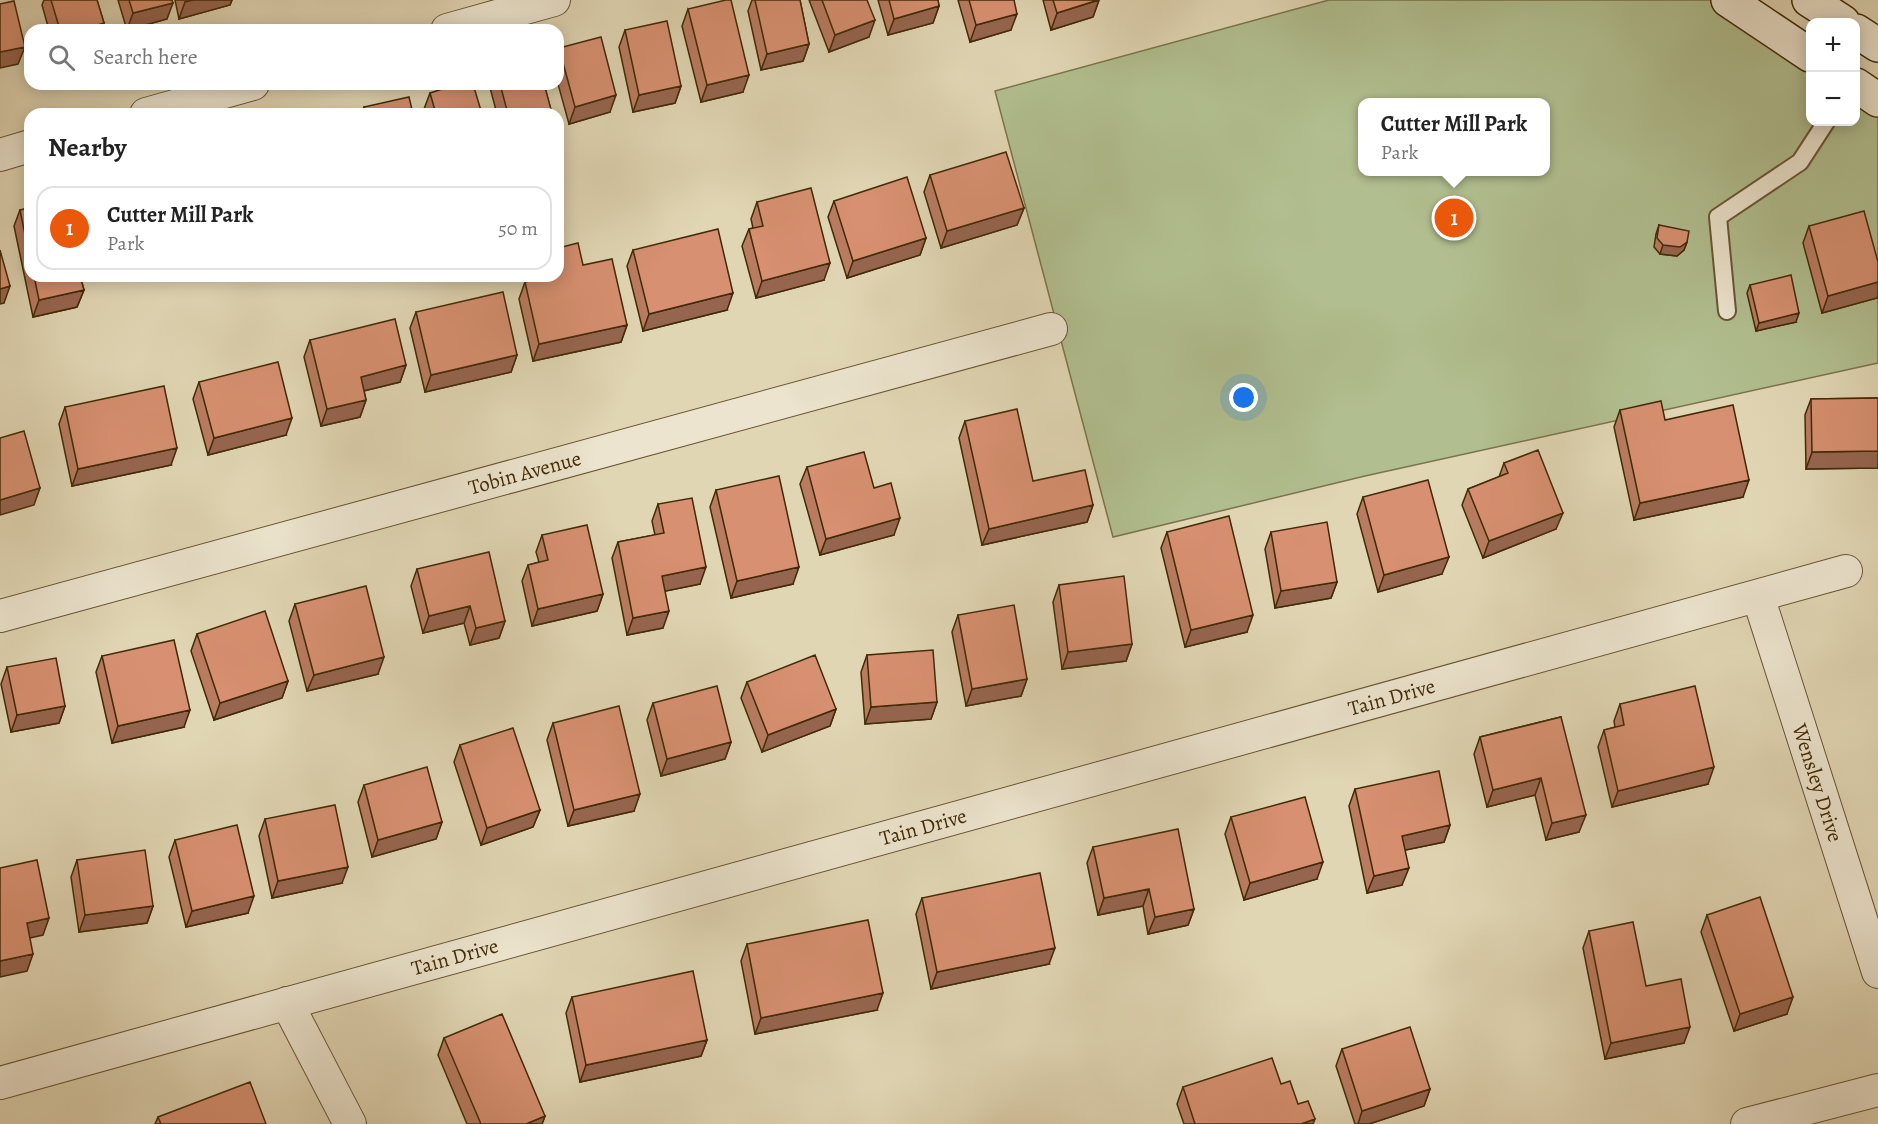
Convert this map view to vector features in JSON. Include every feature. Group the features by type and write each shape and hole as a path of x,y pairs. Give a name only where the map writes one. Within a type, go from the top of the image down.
{"main road":[{"path":"1728,0 1806,52"},
{"path":"1809,0 1837,18"},
{"path":"1860,34 1878,45"},
{"path":"1860,88 1878,100"}],"street":[{"path":"469,24 555,0"},
{"path":"167,108 232,90"},
{"path":"0,155 24,148"},
{"name":"Tobin Avenue","path":"0,616 597,455 1051,329"},
{"name":"Tain Drive","path":"0,1083 1846,571"},
{"name":"Wensley Drive","path":"1758,596 1878,972"},
{"path":"287,1003 350,1124"},
{"path":"1747,1124 1878,1090"}],"lane":[{"path":"1727,311 1718,217 1800,162 1823,126"}],"green space":[{"path":"1329,0 1728,0 1806,52 1806,126 1860,126 1860,88 1878,100 1878,363 1365,476 1113,537 995,91"}],"building":[{"path":"51,0 97,0 104,23 101,24 58,24"},
{"path":"129,0 172,0 173,3 133,13"},
{"path":"731,0 749,75 707,85 688,9"},
{"path":"755,0 800,0 809,44 767,54"},
{"path":"822,0 867,0 875,20 835,35"},
{"path":"889,0 938,0 939,6 894,19"},
{"path":"969,0 1014,0 1017,14 976,25"},
{"path":"1053,0 1098,0 1057,13"},
{"path":"14,1 24,47 0,52 0,4"},
{"path":"667,21 681,86 639,95 625,30"},
{"path":"601,37 616,95 575,107 564,66 564,47"},
{"path":"439,90 475,90 480,108 434,108 430,93"},
{"path":"502,90 546,90 551,108 506,108"},
{"path":"409,97 412,108 364,108"},
{"path":"1006,152 1024,208 947,231 930,175"},
{"path":"907,177 926,238 853,261 834,201"},
{"path":"811,188 830,263 762,281 749,229 763,226 757,202"},
{"path":"24,209 24,230 20,210"},
{"path":"1864,211 1878,262 1878,282 1828,296 1809,226"},
{"path":"1659,225 1689,231 1687,242 1680,247 1663,245 1657,238"},
{"path":"718,229 733,293 649,314 633,250"},
{"path":"578,243 583,265 612,259 627,325 539,344 525,282 564,282 564,246"},
{"path":"0,250 10,286 0,289"},
{"path":"1791,275 1799,313 1759,323 1750,285"},
{"path":"35,282 82,282 84,290 39,300"},
{"path":"503,292 517,355 431,375 416,312"},
{"path":"395,319 406,365 361,377 366,400 327,409 310,340"},
{"path":"278,362 292,418 214,438 199,382"},
{"path":"164,386 177,448 78,469 65,407"},
{"path":"1878,398 1878,451 1812,452 1811,399"},
{"path":"1661,401 1665,420 1733,405 1749,480 1640,503 1620,410"},
{"path":"1017,409 1033,481 1085,470 1093,505 989,529 965,421"},
{"path":"24,431 40,488 0,500 0,438"},
{"path":"1538,450 1563,513 1489,541 1468,489 1508,473 1504,463"},
{"path":"864,452 874,488 891,483 900,518 826,539 807,467"},
{"path":"779,476 799,567 737,581 716,490"},
{"path":"1428,480 1449,557 1384,575 1363,497"},
{"path":"692,498 706,567 662,576 669,611 633,618 618,542 664,533 658,504"},
{"path":"1229,516 1253,615 1191,630 1167,532"},
{"path":"1327,522 1337,582 1281,591 1271,532"},
{"path":"587,525 603,594 538,609 528,565 548,560 542,535"},
{"path":"489,552 505,621 476,628 470,606 429,616 417,569"},
{"path":"1124,576 1132,644 1068,652 1059,585"},
{"path":"366,586 384,657 314,675 295,604"},
{"path":"1014,605 1027,679 972,689 958,615"},
{"path":"265,611 288,681 220,703 197,634"},
{"path":"174,640 190,710 118,726 102,656"},
{"path":"933,650 937,702 871,707 867,655"},
{"path":"815,655 836,709 768,735 747,682"},
{"path":"56,658 65,706 17,715 7,667"},
{"path":"717,686 731,742 667,759 653,703"},
{"path":"1695,686 1714,767 1618,791 1604,730 1624,725 1620,704"},
{"path":"619,706 640,794 574,810 553,723"},
{"path":"1561,717 1586,815 1552,823 1541,778 1493,790 1480,737"},
{"path":"513,728 540,810 487,828 460,745"},
{"path":"427,767 442,822 378,840 364,785"},
{"path":"1439,771 1450,825 1402,836 1409,868 1374,876 1355,789"},
{"path":"1305,797 1323,862 1250,883 1231,817"},
{"path":"335,805 348,867 278,881 265,819"},
{"path":"237,825 254,896 192,911 175,840"},
{"path":"1178,829 1194,909 1155,917 1149,889 1104,898 1093,847"},
{"path":"145,850 153,906 85,915 77,860"},
{"path":"37,860 49,918 27,923 33,954 0,961 0,868"},
{"path":"1040,873 1055,948 937,972 922,898"},
{"path":"1760,897 1793,997 1740,1014 1707,915"},
{"path":"868,920 883,993 761,1018 747,944"},
{"path":"1633,922 1646,986 1681,979 1690,1027 1611,1043 1589,931"},
{"path":"693,971 707,1040 586,1065 572,997"},
{"path":"502,1014 545,1116 526,1124 481,1124 444,1038"},
{"path":"1410,1027 1430,1089 1362,1111 1342,1049"},
{"path":"1272,1058 1281,1084 1290,1081 1298,1104 1308,1101 1315,1119 1301,1124 1195,1124 1183,1087"},
{"path":"250,1082 266,1124 161,1124 158,1117"}],"place":[{"name":"Cutter Mill Park","path":"1454,218"}]}
